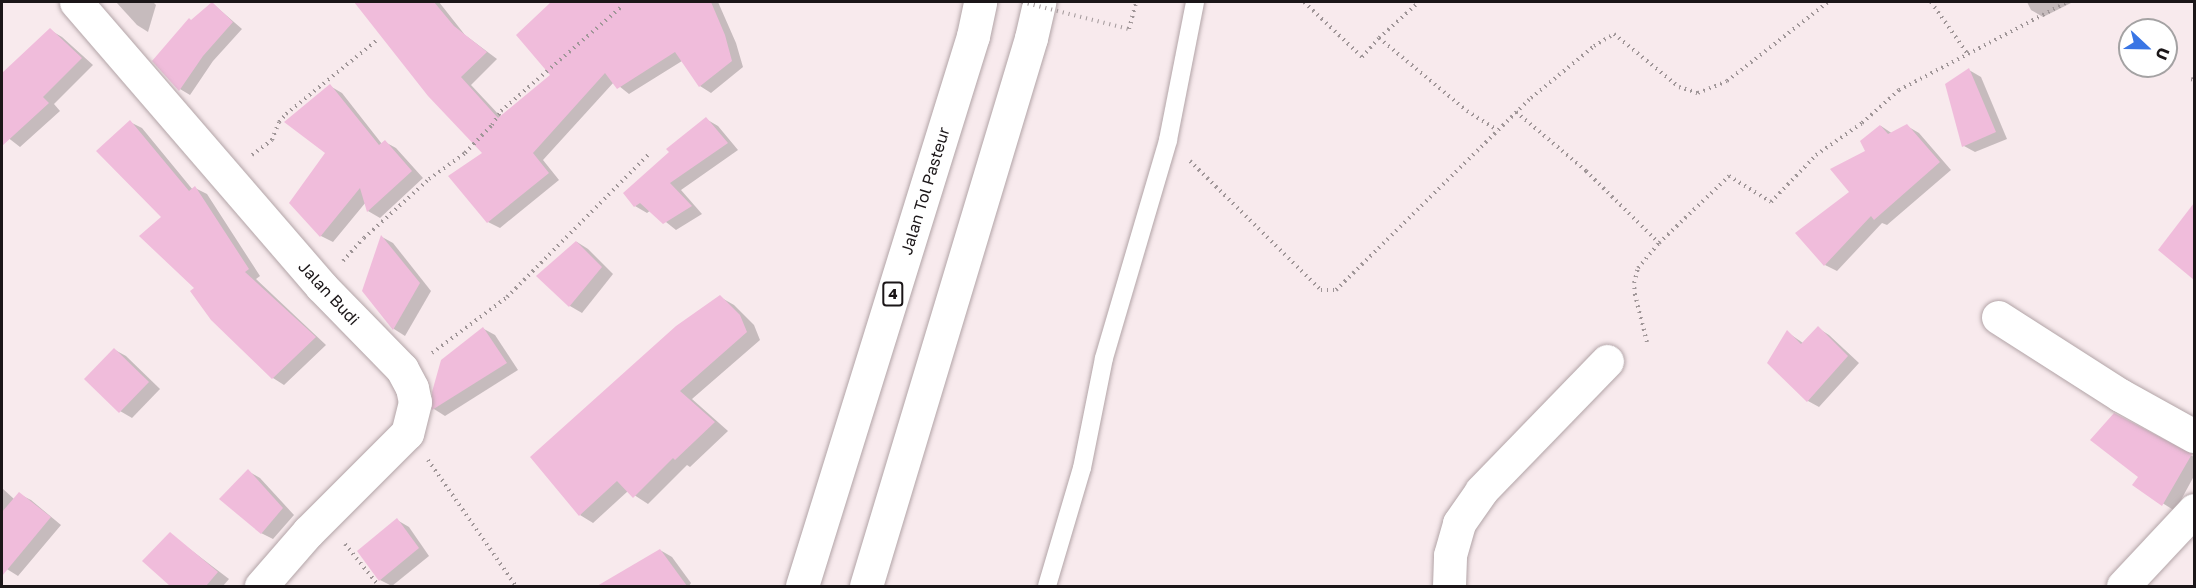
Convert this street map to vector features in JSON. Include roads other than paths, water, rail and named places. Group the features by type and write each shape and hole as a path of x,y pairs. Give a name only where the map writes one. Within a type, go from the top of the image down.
{"main road":[{"name":"Jalan Budi","path":"76,2 321,286 402,369 412,388 415,402 407,433 261,586"},
{"name":"Jalan Tol Pasteur","path":"802,586 973,36 980,2"},
{"path":"866,586 1031,38 1039,2"},
{"path":"1998,316 2120,395 2194,436"},
{"path":"1449,586 1450,555 1459,523 1482,491 1607,360"},
{"path":"2123,586 2194,510"}],"lane":[{"path":"1047,586 1082,468 1104,358 1168,140 1195,2"}]}
